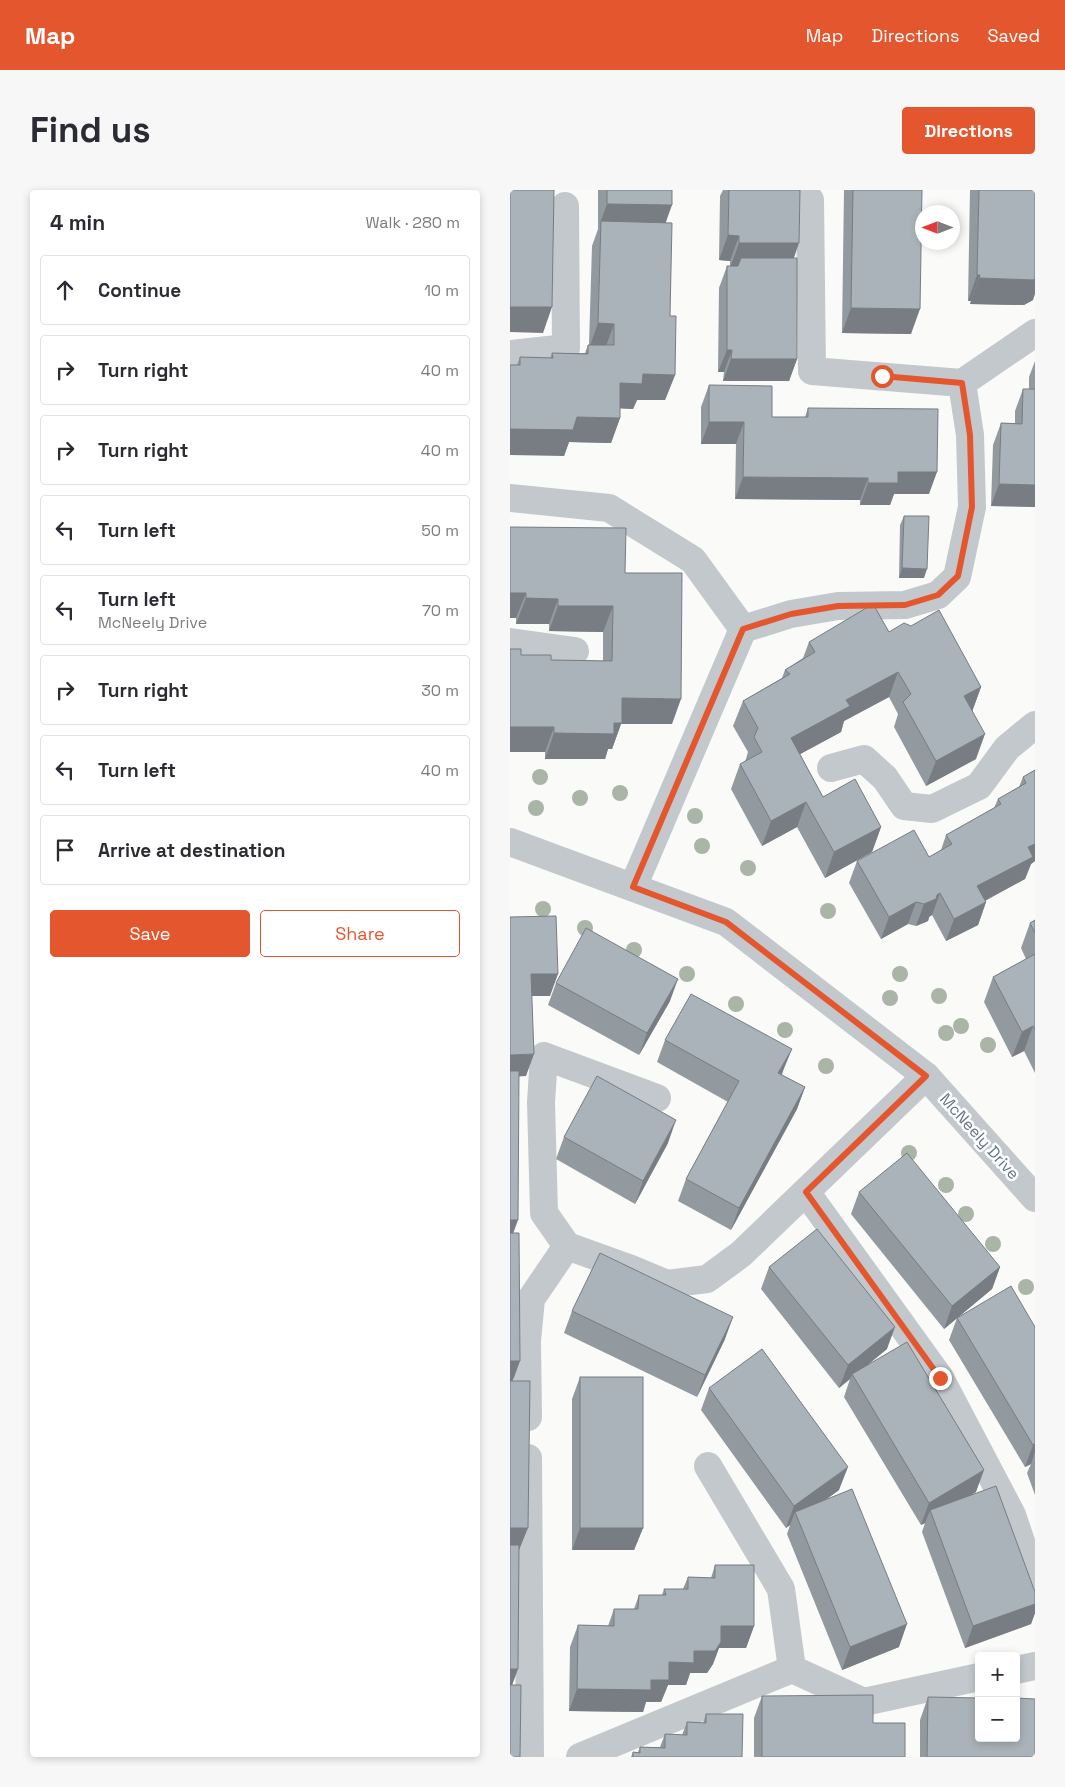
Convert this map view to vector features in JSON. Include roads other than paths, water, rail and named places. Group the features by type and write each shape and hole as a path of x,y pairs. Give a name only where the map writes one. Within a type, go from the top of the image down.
{"street":[{"path":"810,200 812,371 962,383 1035,333"},
{"path":"510,354 566,348 565,206"},
{"path":"633,887 743,629 791,614 838,606 905,605 938,595 958,576 972,507 970,435 962,383"},
{"path":"510,498 609,508 694,560 743,629"},
{"path":"510,642 575,651"},
{"path":"830,768 864,759 885,778 904,806 932,809 979,786 1007,748 1035,725"},
{"name":"McNeely Drive","path":"510,842 726,922 926,1076 1035,1198"},
{"path":"657,1098 544,1056 541,1102 544,1213 567,1246 667,1284 707,1278 741,1254 926,1076"},
{"path":"806,1192 940,1378 1012,1515 1035,1584"},
{"path":"530,1757 527,1341 531,1299 567,1246"},
{"path":"708,1466 781,1589 792,1669"},
{"path":"1020,1669 1035,1666"},
{"path":"580,1757 792,1669 864,1702 975,1678"}]}
